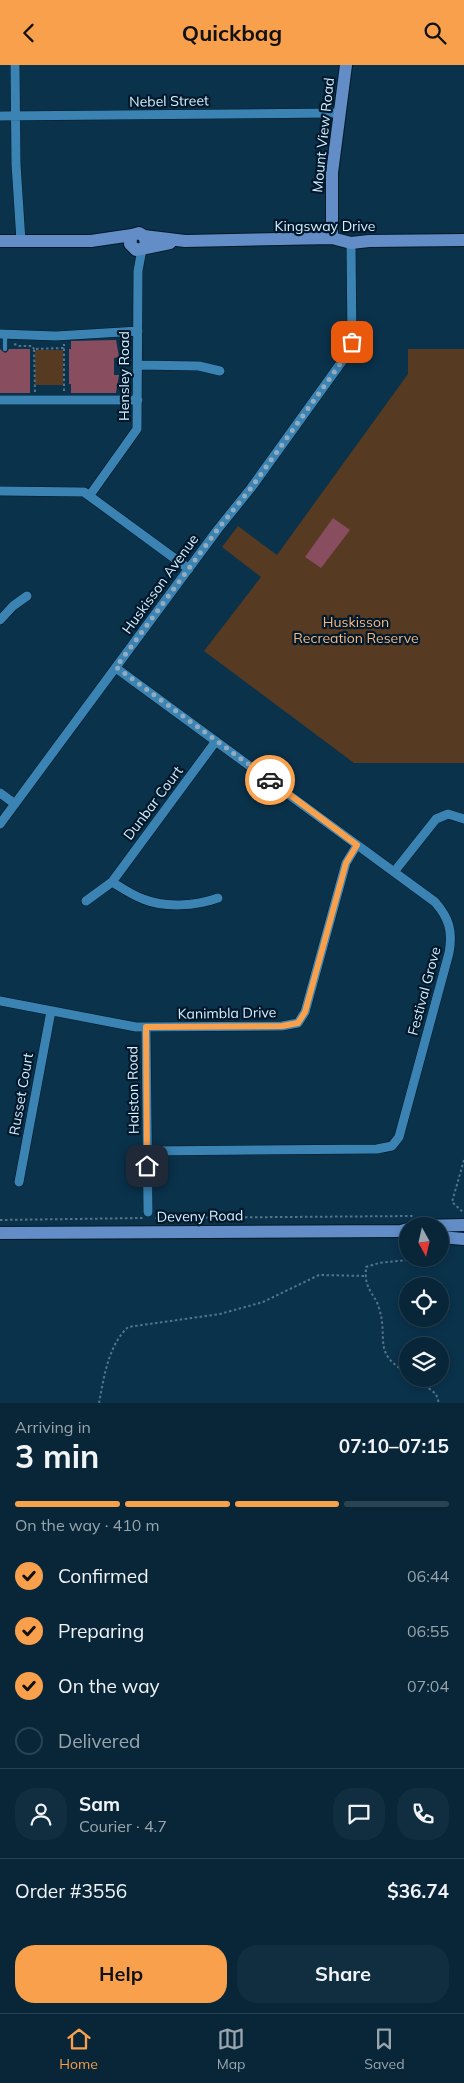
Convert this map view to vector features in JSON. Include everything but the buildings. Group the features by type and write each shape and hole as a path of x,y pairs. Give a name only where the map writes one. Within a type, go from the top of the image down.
{"street":[{"path":"15,65 17,174 21,241"},
{"name":"Mount View Road","path":"332,238 332,173 346,65"},
{"name":"Nebel Street","path":"0,116 339,113"},
{"name":"Kingsway Drive","path":"0,241 92,241 138,244 185,241 309,240 332,238 352,243 370,241 464,241"},
{"name":"Huskisson Avenue","path":"0,824 218,529 251,488 348,353 352,342 352,243"},
{"name":"Hensley Road","path":"90,495 135,434 138,423 138,244"},
{"path":"3,335 94,336 138,331"},
{"path":"138,365 199,366 220,371"},
{"path":"3,398 94,397 138,400"},
{"path":"0,491 78,491 90,495 190,569"},
{"path":"0,620 13,606 27,596"},
{"name":"Festival Grove","path":"116,667 434,902 444,913 452,933 449,953 396,1142 389,1147 377,1149 147,1151"},
{"name":"Dunbar Court","path":"86,901 112,882 216,741"},
{"path":"0,793 15,804"},
{"path":"394,872 436,819 448,814 464,819"},
{"name":"Kanimbla Drive","path":"0,1001 146,1027 282,1026 298,1023 305,1012 346,863 357,845"},
{"path":"112,882 134,896 154,902 194,904 218,898"},
{"name":"Russet Court","path":"19,1182 51,1011"},
{"name":"Halston Road","path":"146,1027 148,1212"},
{"path":"449,1224 464,1225"},
{"name":"Deveny Road","path":"0,1233 399,1231"},
{"path":"449,1238 464,1239"}],"lane":[{"path":"3,335 5,349"}],"path":[{"path":"64,395 65,339"},
{"path":"33,395 35,394 34,349 64,348"},
{"path":"464,1159 452,1202 464,1213"},
{"path":"0,1220 399,1221"},
{"path":"399,1261 366,1267 367,1284 379,1308 385,1352 390,1360 399,1366"},
{"path":"99,1403 105,1372 115,1345 119,1336 128,1327 220,1314 263,1302 318,1275 366,1275"},
{"path":"427,1387 436,1394 439,1403"}],"green space":[{"name":"Huskisson Recreation Reserve","path":"408,349 464,349 464,763 354,763 204,651 261,577 222,547 238,526 277,555 408,374"},
{"path":"35,350 63,350 63,385 35,385"}],"way so far":[{"path":"270,780 116,667 218,529 251,488 348,353 352,342"}],"route":[{"path":"147,1166 146,1027 282,1026 298,1023 305,1012 346,863 357,845 270,780"}]}
